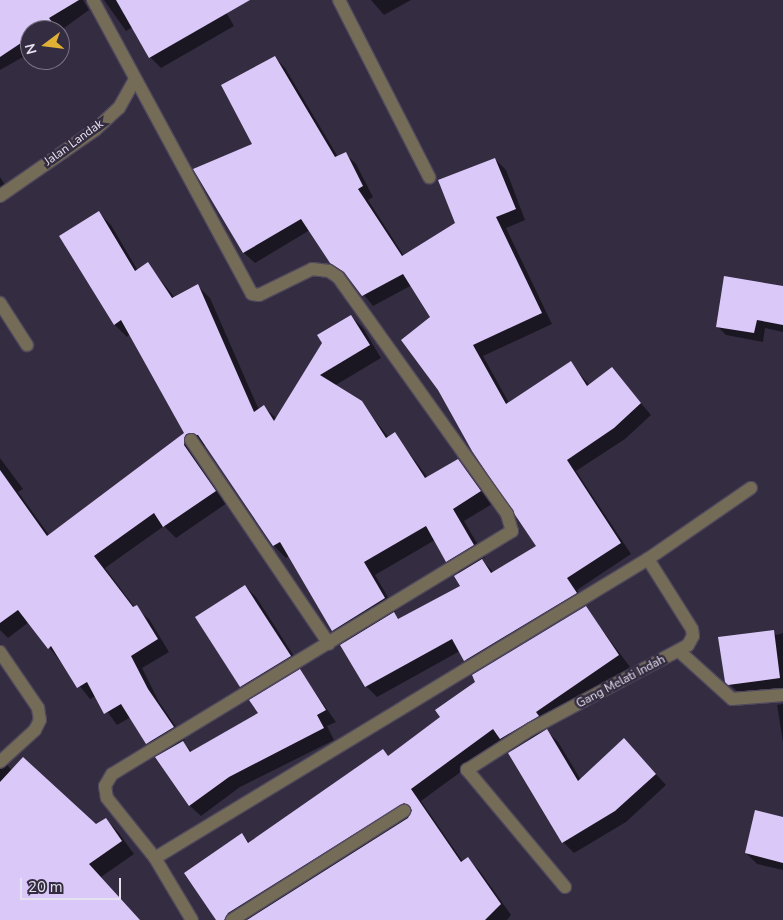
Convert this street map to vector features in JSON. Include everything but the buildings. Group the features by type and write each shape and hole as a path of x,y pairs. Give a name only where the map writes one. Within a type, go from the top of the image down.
{"street":[{"path":"93,0 252,294 258,295 312,269 329,271 338,278 507,514 512,531 329,644 112,774 105,786 107,798 155,858 192,920"},
{"path":"339,0 429,177"},
{"name":"Jalan Landak","path":"0,196 94,130 119,108 135,79"},
{"path":"0,303 26,345"},
{"path":"191,440 329,644"},
{"path":"155,858 648,559 751,488"},
{"name":"Gang Melati Indah","path":"565,887 467,770 531,729 680,652 693,636 692,629 648,559"},
{"path":"0,652 38,708 40,720 35,730 0,762"},
{"path":"680,652 732,699 783,695"},
{"path":"232,920 404,811"}]}
